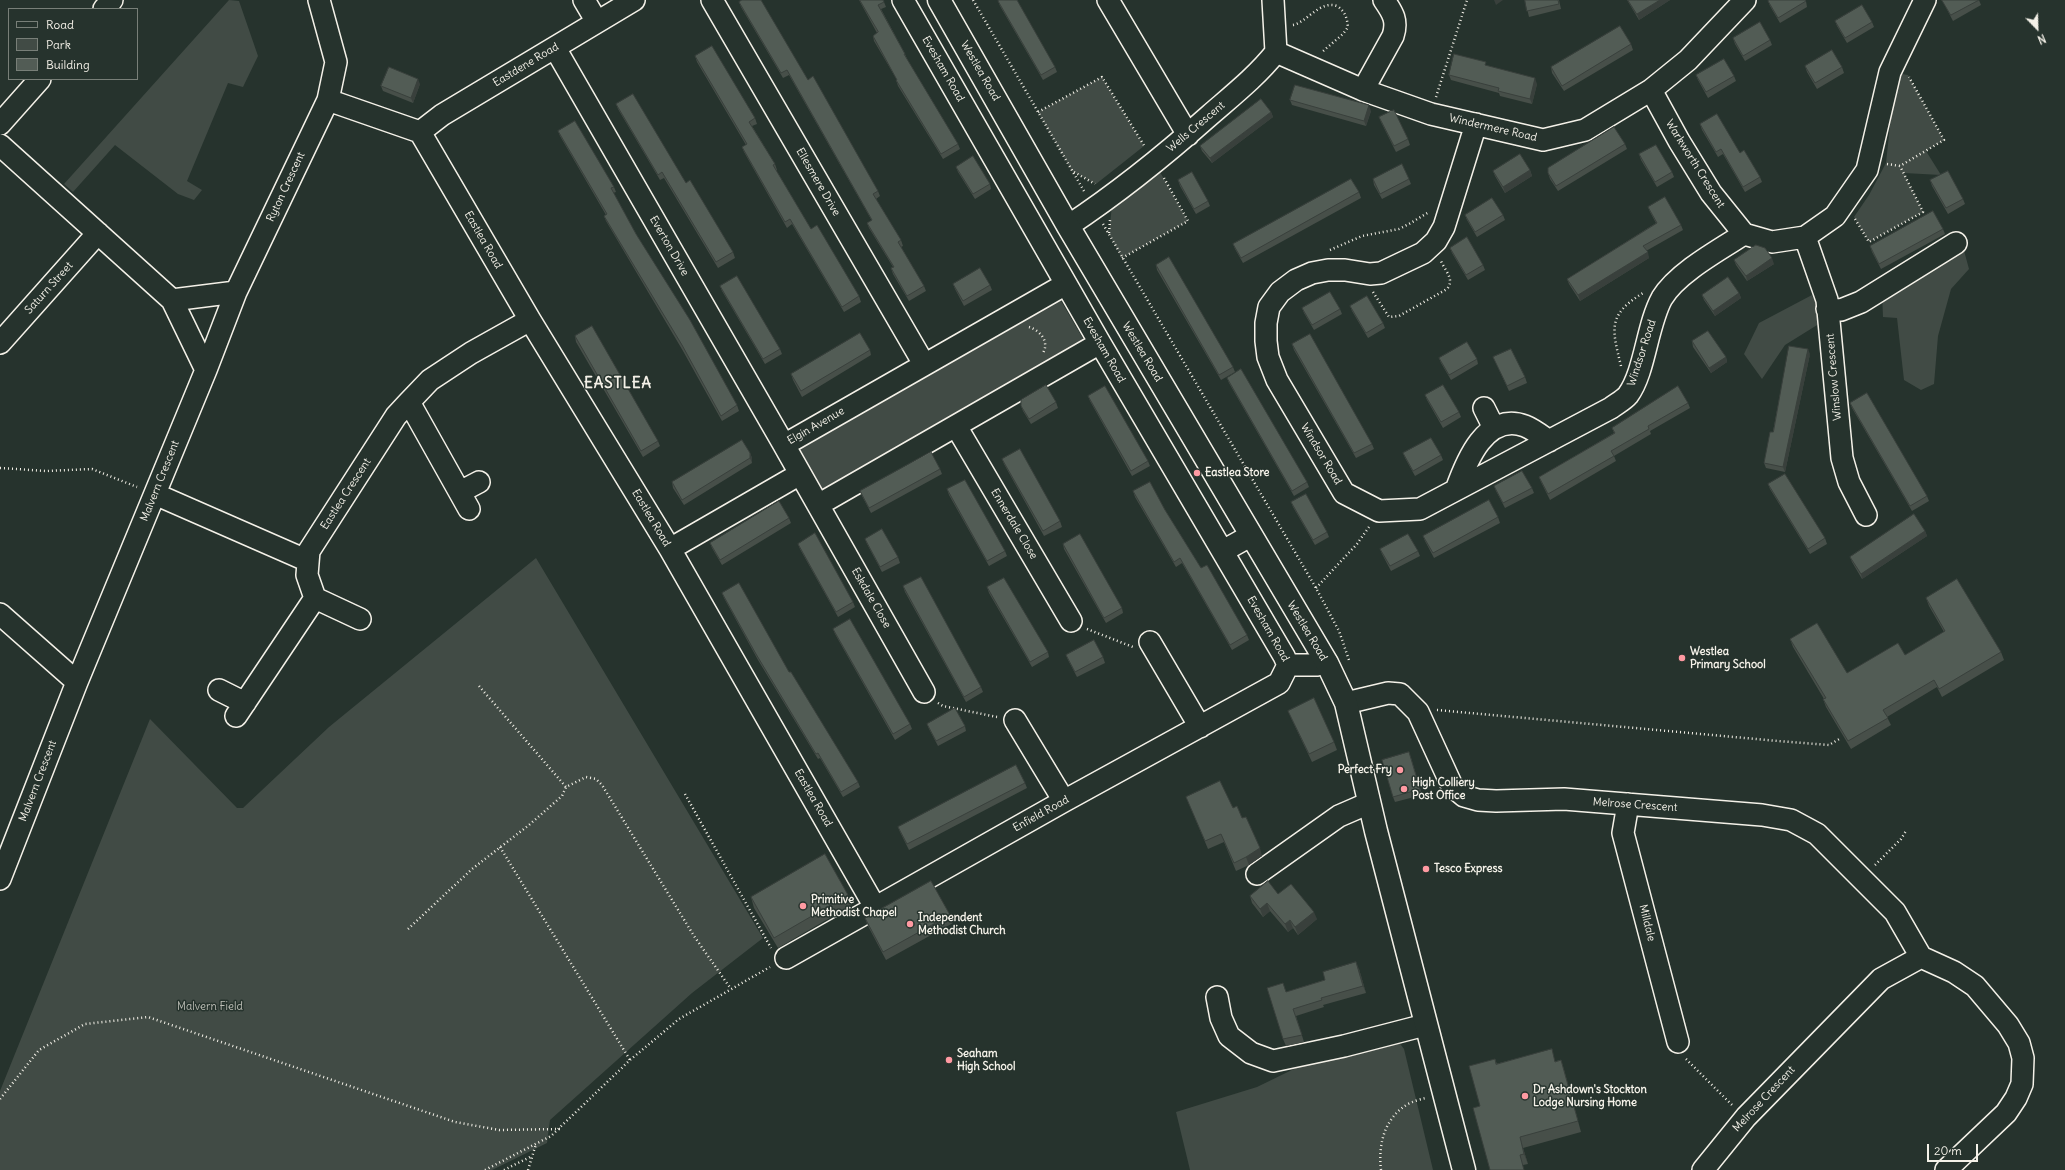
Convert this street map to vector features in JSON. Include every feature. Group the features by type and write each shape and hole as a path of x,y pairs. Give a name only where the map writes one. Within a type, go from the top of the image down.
{"main road":[{"name":"Westlea Road","path":"939,0 1068,226 1250,536 1327,663 1346,703 1369,803 1425,1025 1464,1170"}],"street":[{"path":"105,8 112,0"},
{"name":"Ryton Crescent","path":"206,370 236,292 328,100 336,62 319,0"},
{"path":"584,0 597,22"},
{"name":"Eastdene Road","path":"420,132 442,115 634,0"},
{"name":"Ellesmere Drive","path":"712,0 924,364"},
{"name":"Evesham Road","path":"904,0 1100,343 1223,551 1284,656 1288,666 1317,665 1327,663"},
{"path":"1108,0 1188,134"},
{"path":"1274,0 1276,52"},
{"path":"1363,90 1394,36 1396,20 1384,0"},
{"name":"Windermere Road","path":"1276,52 1363,90 1431,114 1543,140 1585,130 1651,90 1688,60 1745,0"},
{"path":"1744,234 1772,242 1805,237 1835,216 1867,170 1890,72 1925,0"},
{"name":"Everton Drive","path":"555,48 784,445"},
{"name":"Wells Crescent","path":"1068,226 1114,195 1188,134 1261,70 1276,52"},
{"path":"0,124 39,80"},
{"name":"Warkworth Crescent","path":"1651,90 1679,141 1711,193 1744,234"},
{"path":"328,100 420,132"},
{"name":"Windsor Road","path":"1476,124 1444,227 1436,241 1423,253 1381,272 1370,274 1345,270 1328,270 1312,273 1296,280 1280,292 1269,307 1266,323 1266,341 1268,357 1277,380 1344,493 1379,511 1420,509 1611,408 1628,396 1637,376 1654,318 1662,297 1676,280 1744,234"},
{"name":"Eastlea Road","path":"420,132 530,320 670,550 875,908"},
{"path":"0,145 172,300 206,370"},
{"name":"Saturn Street","path":"0,343 98,233"},
{"name":"Winslow Crescent","path":"1805,237 1827,300 1842,458 1849,482 1866,515"},
{"path":"1827,309 1841,310 1861,302 1956,243"},
{"name":"Elgin Avenue","path":"818,505 784,445 1066,284"},
{"path":"172,300 236,292"},
{"name":"Eastlea Crescent","path":"315,598 307,575 309,551 396,416 430,380 471,353 530,320"},
{"path":"818,505 1100,343"},
{"name":"Malvern Crescent","path":"0,879 77,682 206,370"},
{"path":"410,402 464,501 479,482"},
{"path":"1484,408 1494,428"},
{"path":"1456,490 1468,458 1485,434 1494,428 1503,424 1525,426 1549,441"},
{"name":"Ennerdale Close","path":"956,426 1071,622"},
{"path":"670,550 800,474"},
{"path":"155,494 308,561"},
{"name":"Eskdale Close","path":"818,505 924,692"},
{"path":"1223,551 1250,536"},
{"path":"219,690 241,710 315,598 360,619"},
{"path":"0,614 77,682"},
{"path":"1153,647 1200,727"},
{"name":"Enfield Road","path":"783,960 1064,801 1279,683 1288,666"},
{"name":"Melrose Crescent","path":"1346,703 1388,693 1400,694 1418,712 1452,786 1464,796 1478,800 1496,801 1564,799 1762,815 1791,820 1817,834 1895,912 1921,957 1881,979 1746,1117 1703,1170"},
{"path":"1015,720 1064,801"},
{"path":"1257,874 1338,816 1369,803"},
{"name":"Milldale","path":"1628,804 1623,833 1663,1020 1678,1042"},
{"path":"1921,957 1954,972 1975,986 2008,1024 2019,1043 2023,1058 2022,1084 2006,1113 1946,1170"},
{"path":"1217,997 1221,1018 1229,1036 1251,1053 1272,1061 1344,1046 1425,1025"}],"path":[{"path":"973,0 1084,191"},
{"path":"1431,114 1467,0"},
{"path":"1276,26 1295,25 1316,9 1326,4 1334,4 1345,14 1348,27 1343,34 1306,65"},
{"path":"1869,160 1900,166 1944,140 1908,76 1890,72"},
{"path":"1038,112 1102,77 1188,221 1122,258"},
{"path":"1842,206 1854,217 1870,242 1923,212 1900,166"},
{"path":"1326,252 1362,236 1399,228 1409,224 1432,209"},
{"path":"1103,223 1122,258 1316,588 1339,631 1349,661"},
{"path":"1370,274 1374,292 1389,318 1399,316 1447,289 1450,284 1450,279 1438,256 1436,241"},
{"path":"1026,326 1035,329 1043,336 1045,349 1042,355"},
{"path":"0,468 46,471 92,469 155,494"},
{"path":"1316,588 1357,544 1379,511"},
{"path":"1071,622 1144,652 1153,647"},
{"path":"479,686 566,787"},
{"path":"924,692 943,706 1015,720"},
{"path":"1418,712 1435,710 1479,713 1829,745 1841,738"},
{"path":"408,929 472,869 529,825 562,796 566,787 586,777 596,779 602,785 694,936 731,989"},
{"path":"485,1170 551,1136 630,1060 679,1020 783,960 686,794"},
{"path":"1862,878 1901,839 1906,831"},
{"path":"500,847 630,1060"},
{"path":"0,1098 39,1050 85,1024 148,1017 455,1122 499,1130 560,1129"},
{"path":"1678,1042 1680,1054 1746,1117"},
{"path":"1381,1170 1380,1157 1383,1135 1393,1117 1408,1104 1443,1092"},
{"path":"528,1170 536,1144"},
{"path":"504,1170 532,1156"}],"green space":[{"path":"229,0 239,1 258,56 243,87 228,83 187,181 202,190 194,200 178,194 115,145 73,192 64,184"},
{"path":"1902,74 1908,75 1944,140 1926,151 1941,175 1904,173 1923,212 1869,242 1854,217 1869,195 1886,163 1893,97"},
{"path":"1102,77 1144,146 1096,184 1072,171 1038,112"},
{"path":"1160,172 1188,221 1122,258 1109,234 1112,205"},
{"path":"1963,247 1969,269 1951,289 1938,336 1934,384 1921,390 1904,380 1897,318 1883,317 1882,292"},
{"path":"1812,295 1820,311 1822,322 1785,345 1762,379 1744,354 1759,323"},
{"path":"1061,301 1085,342 818,494 793,451"},
{"name":"Malvern Field","path":"536,558 763,938 692,993 550,1120 547,1143 492,1170 0,1170 0,1091 150,719 237,808 243,808 329,727"},
{"path":"1398,1041 1404,1049 1433,1170 1190,1170 1176,1112 1257,1087 1298,1067 1351,1047"}],"building":[{"path":"742,0 761,0 808,80 813,76 878,191 873,194 901,240 898,242 924,286 907,296 891,268 894,267 867,223 872,220 787,70 781,73 739,2"},
{"path":"860,0 883,0 884,2 878,5 904,54 958,144 941,154 896,80 873,36 878,32"},
{"path":"1017,0 1055,67 1041,75 998,1"},
{"path":"1525,0 1558,0 1559,4 1527,11"},
{"path":"1628,0 1660,0 1637,14"},
{"path":"1942,0 1979,0 1951,15"},
{"path":"1768,1 1806,1 1778,18"},
{"path":"1862,5 1872,22 1845,38 1835,21"},
{"path":"1760,22 1770,40 1743,56 1733,38"},
{"path":"1620,26 1631,44 1562,86 1551,67"},
{"path":"712,46 755,118 749,122 775,164 773,165 811,229 817,225 859,296 842,307 790,219 785,222 742,147 747,144 695,56"},
{"path":"1832,50 1842,67 1815,83 1805,66"},
{"path":"1454,54 1486,62 1485,65 1535,78 1530,99 1498,91 1499,88 1449,75"},
{"path":"1724,59 1734,76 1706,92 1696,75"},
{"path":"389,67 418,79 411,98 381,86"},
{"path":"1295,85 1369,105 1364,121 1290,100"},
{"path":"633,94 686,183 690,180 733,252 716,262 662,172 658,175 616,104"},
{"path":"1261,99 1271,112 1210,158 1200,146"},
{"path":"1394,110 1408,139 1394,146 1379,117"},
{"path":"1717,114 1740,153 1744,150 1760,177 1743,187 1721,149 1716,152 1700,124"},
{"path":"575,121 614,187 611,188 636,234 690,320 737,405 721,416 682,345 604,216 607,214 558,131"},
{"path":"1614,127 1625,144 1556,186 1548,173 1548,168"},
{"path":"1656,145 1672,172 1655,182 1639,154"},
{"path":"1520,154 1530,170 1503,187 1493,171"},
{"path":"973,156 990,184 973,194 956,167"},
{"path":"1402,164 1409,179 1380,194 1373,179"},
{"path":"1948,171 1963,199 1946,208 1930,180"},
{"path":"1192,172 1208,201 1194,209 1178,180"},
{"path":"1351,179 1359,192 1241,258 1233,244"},
{"path":"1665,197 1681,225 1643,246 1648,252 1578,295 1567,279 1657,223 1648,207"},
{"path":"1492,198 1503,215 1475,232 1465,215"},
{"path":"1933,211 1943,229 1879,264 1870,246"},
{"path":"1467,237 1483,265 1466,275 1450,248"},
{"path":"1756,245 1765,248 1772,258 1746,276 1734,260"},
{"path":"1169,257 1233,367 1219,375 1156,265"},
{"path":"980,268 990,285 963,301 953,284"},
{"path":"737,276 780,349 763,359 720,286"},
{"path":"1728,277 1739,293 1713,311 1702,295"},
{"path":"1330,292 1340,309 1312,325 1302,308"},
{"path":"1367,296 1383,323 1366,333 1350,306"},
{"path":"592,326 658,441 641,451 575,336"},
{"path":"1708,331 1726,357 1709,368 1692,341"},
{"path":"860,333 870,350 801,391 791,374"},
{"path":"1310,334 1372,444 1354,453 1292,344"},
{"path":"1467,342 1477,359 1449,375 1439,358"},
{"path":"1789,346 1808,349 1783,467 1764,463 1770,432 1773,432"},
{"path":"1511,349 1525,377 1507,386 1493,357"},
{"path":"1241,369 1307,482 1292,491 1227,378"},
{"path":"1046,385 1056,402 1029,419 1021,406 1021,400"},
{"path":"1443,385 1459,412 1441,422 1425,395"},
{"path":"1105,386 1148,461 1131,471 1088,396"},
{"path":"1678,386 1688,403 1648,426 1649,429 1611,451 1614,456 1548,494 1539,477 1615,433 1612,428"},
{"path":"1867,393 1927,496 1910,506 1850,403"},
{"path":"1431,438 1441,455 1413,471 1403,453"},
{"path":"742,440 750,453 750,458 682,500 672,482"},
{"path":"1020,449 1060,521 1043,531 1002,459"},
{"path":"931,452 940,469 869,508 860,491"},
{"path":"1522,471 1532,488 1503,503 1494,486"},
{"path":"1785,474 1825,538 1808,549 1768,484"},
{"path":"965,480 1005,551 987,561 947,489"},
{"path":"1150,482 1165,510 1201,568 1207,565 1247,635 1230,645 1180,558 1174,562 1133,491"},
{"path":"1306,494 1327,532 1313,540 1291,502"},
{"path":"1489,500 1498,517 1433,553 1423,536"},
{"path":"779,501 789,518 720,560 710,543"},
{"path":"1914,514 1925,531 1861,574 1850,557"},
{"path":"882,529 898,557 880,567 865,539"},
{"path":"815,533 853,602 836,612 798,544"},
{"path":"1080,534 1122,608 1104,618 1063,544"},
{"path":"1408,534 1418,551 1390,566 1380,549"},
{"path":"921,577 981,687 964,697 903,586"},
{"path":"1004,578 1048,652 1030,662 987,587"},
{"path":"1957,579 2001,652 1939,689 1934,680 1883,710 1888,718 1848,741 1823,699 1826,698 1790,639 1817,623 1847,673 1898,643 1905,655 1945,631 1926,598"},
{"path":"739,583 789,672 791,672 858,782 841,792 818,753 816,754 756,654 722,593"},
{"path":"850,619 910,724 893,734 833,629"},
{"path":"1094,640 1103,657 1075,672 1066,655"},
{"path":"1314,698 1334,742 1309,754 1288,711"},
{"path":"955,708 965,726 936,741 927,724"},
{"path":"1409,752 1420,789 1393,797 1382,760"},
{"path":"1016,765 1025,783 907,844 898,827"},
{"path":"1220,781 1233,808 1237,806 1242,818 1246,817 1260,848 1234,863 1221,834 1205,841 1186,797"},
{"name":"Primitive Methodist Chapel","path":"825,854 848,895 774,938 751,897"},
{"name":"Independent Methodist Church","path":"931,881 950,915 883,952 865,918"},
{"path":"1268,881 1278,894 1291,884 1314,912 1295,927 1290,920 1285,924 1267,903 1260,909 1250,896"},
{"path":"1356,962 1363,986 1321,998 1322,1000 1293,1009 1302,1035 1283,1039 1267,988 1283,983 1286,992 1325,980 1323,972"},
{"name":"Dr Ashdown's Stockton Lodge Nursing Home","path":"1552,1049 1555,1062 1561,1060 1578,1121 1520,1137 1524,1154 1520,1155 1524,1170 1490,1170 1473,1108 1480,1106 1469,1066 1495,1059 1496,1064"}],"place":[{"name":"Eastlea Store","path":"1197,473"},
{"name":"Westlea Primary School","path":"1682,658"},
{"name":"Perfect Fry","path":"1400,770"},
{"name":"High Colliery Post Office","path":"1404,789"},
{"name":"Tesco Express","path":"1426,869"},
{"name":"Primitive Methodist Chapel","path":"803,906"},
{"name":"Independent Methodist Church","path":"910,924"},
{"name":"Seaham High School","path":"949,1060"},
{"name":"Dr Ashdown's Stockton Lodge Nursing Home","path":"1525,1096"}],"district":[{"name":"EASTLEA","path":"618,384"}]}
